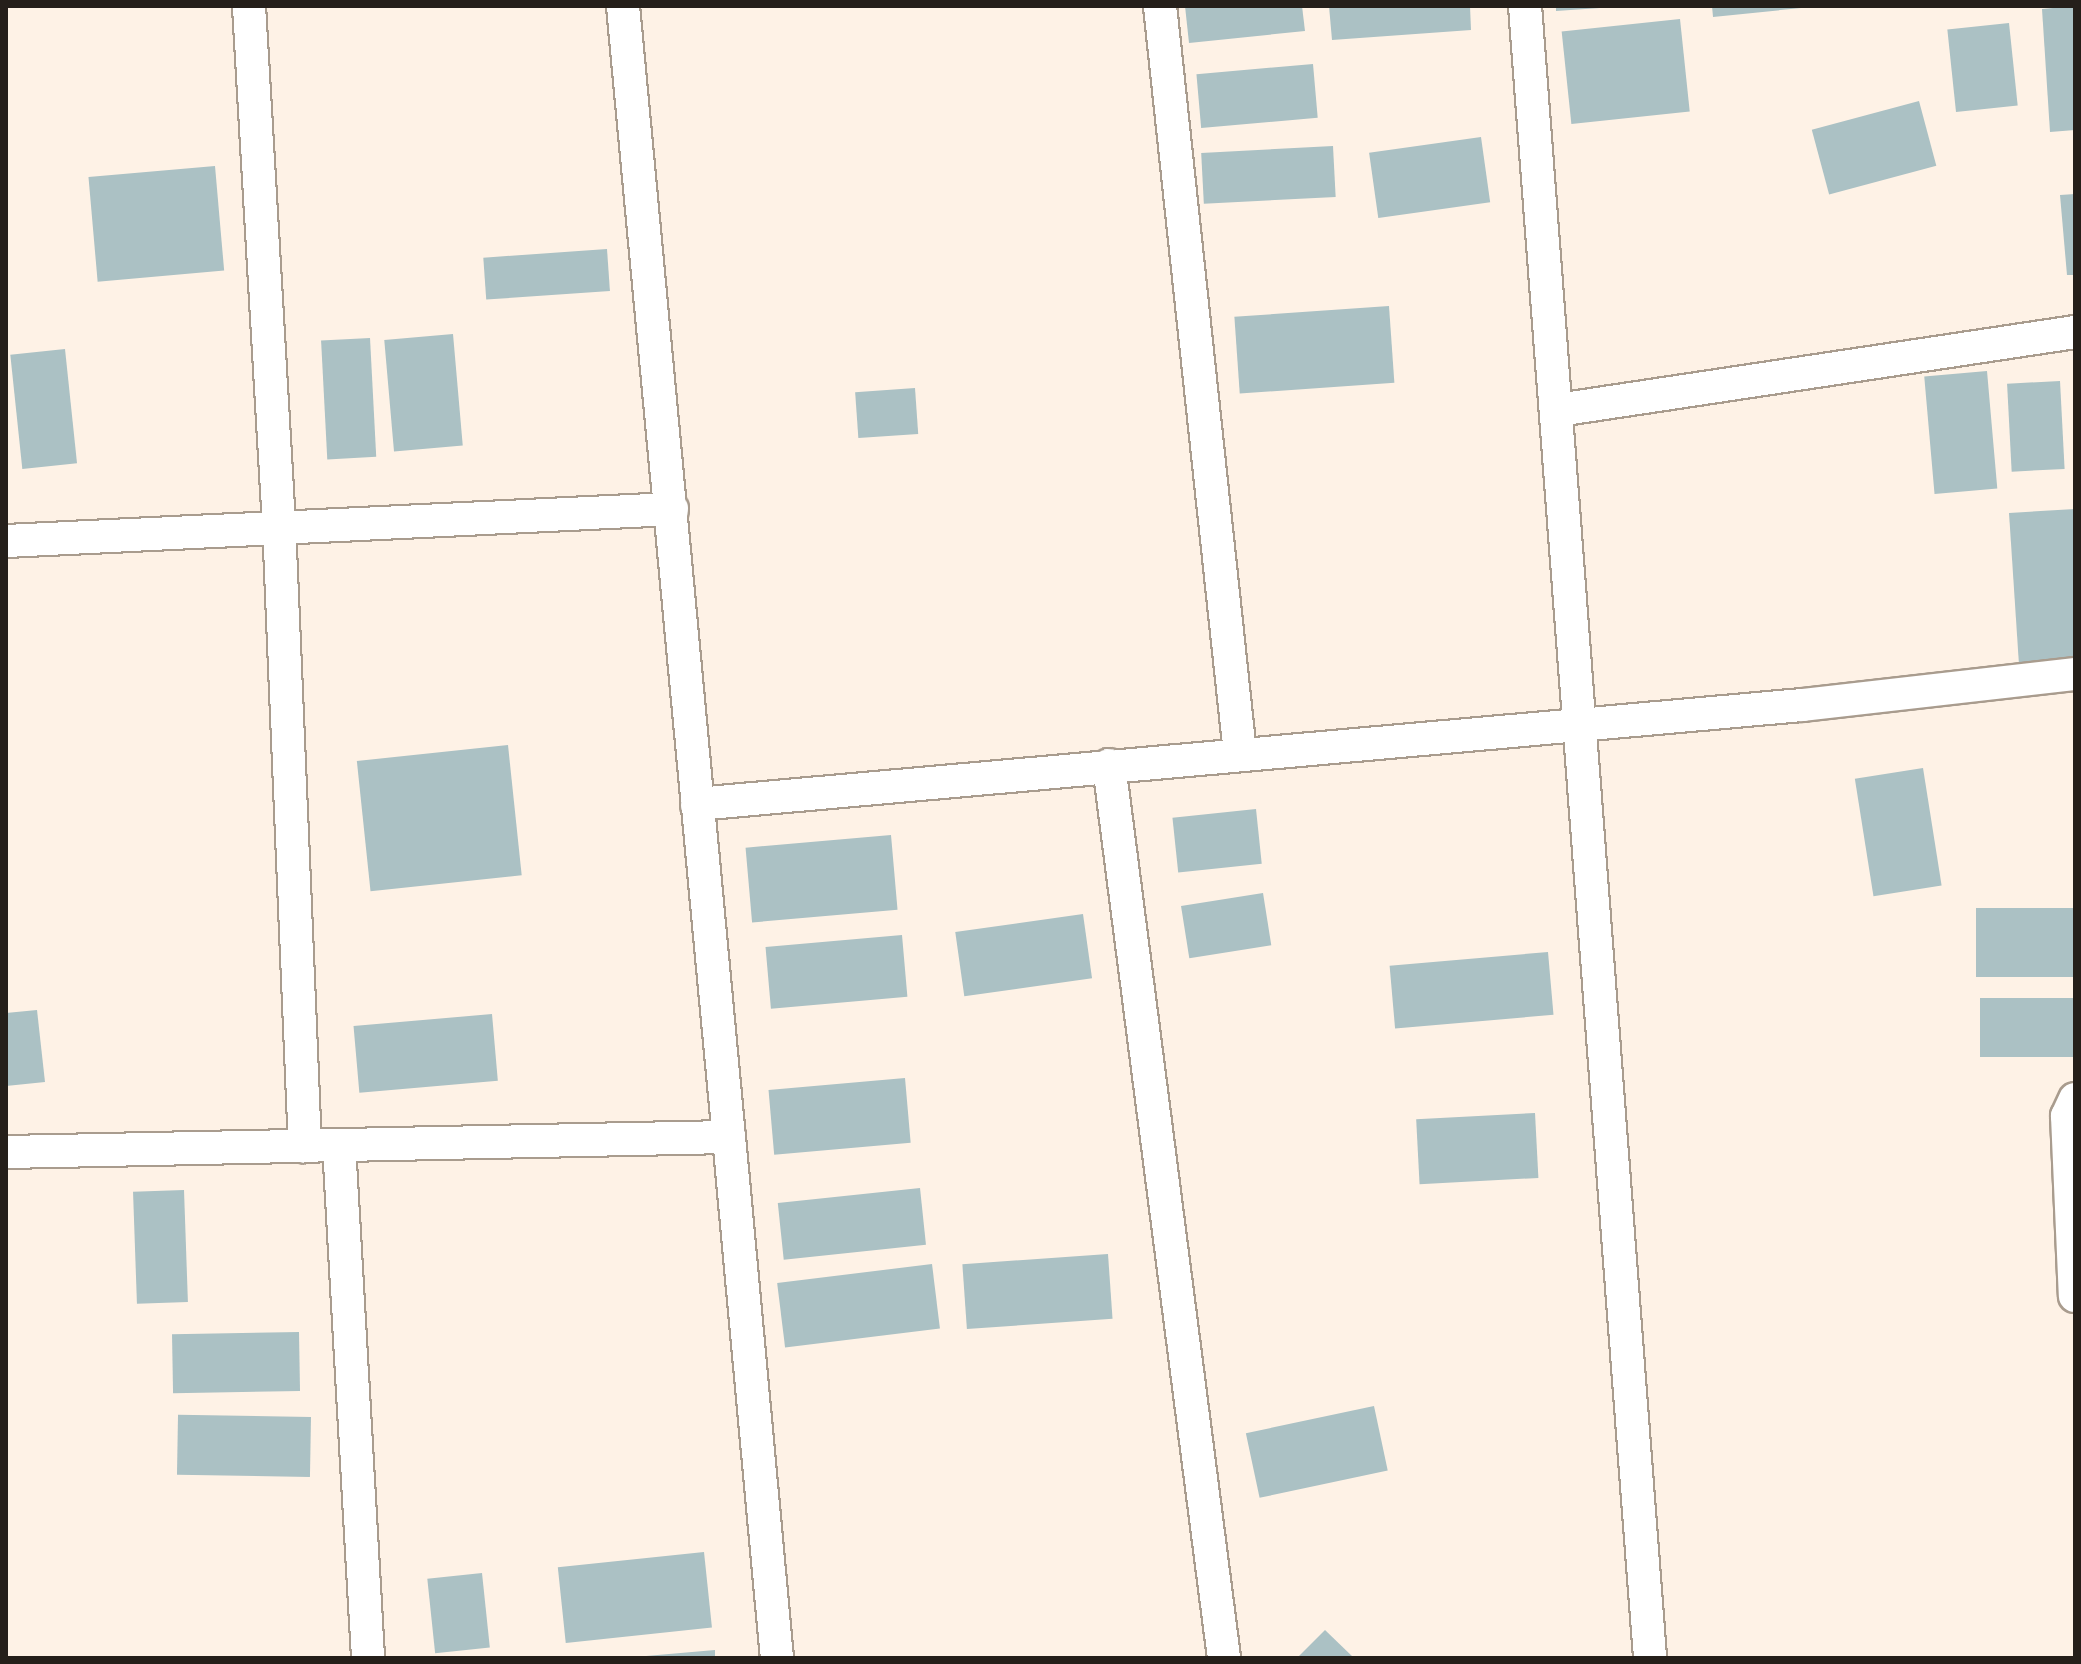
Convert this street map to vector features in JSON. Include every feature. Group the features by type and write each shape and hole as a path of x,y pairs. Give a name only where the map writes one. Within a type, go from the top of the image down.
{"street":[{"path":"249,6 279,524 305,1146"},
{"path":"623,6 777,1658"},
{"path":"1160,6 1240,753"},
{"path":"1525,6 1558,410 1650,1658"},
{"path":"1558,410 2075,332"},
{"path":"6,541 279,524 672,509"},
{"path":"697,804 1579,724 2075,674"},
{"path":"1109,765 1224,1658"},
{"path":"2075,1099 2067,1116 2075,1296"},
{"path":"6,1152 729,1137"},
{"path":"339,1145 368,1658"}],"building":[{"path":"1185,6 1302,6 1305,31 1189,43"},
{"path":"1329,6 1470,6 1471,30 1332,40"},
{"path":"1556,6 1600,6 1600,8 1556,11"},
{"path":"1712,6 1801,6 1801,8 1713,17"},
{"path":"2075,6 2075,130 2050,132 2042,9"},
{"path":"1680,19 1690,111 1571,124 1562,31"},
{"path":"2009,23 2018,106 1956,112 1947,29"},
{"path":"1313,64 1318,118 1201,128 1196,74"},
{"path":"1919,101 1936,166 1829,194 1812,130"},
{"path":"1481,137 1490,202 1378,218 1369,153"},
{"path":"1333,146 1336,197 1204,204 1201,153"},
{"path":"215,166 224,271 98,282 88,177"},
{"path":"2075,194 2075,275 2067,275 2060,195"},
{"path":"607,249 610,291 486,300 483,258"},
{"path":"1389,306 1394,383 1240,394 1234,317"},
{"path":"453,334 463,446 394,452 384,340"},
{"path":"370,338 376,457 327,459 321,341"},
{"path":"65,349 77,463 22,469 10,355"},
{"path":"1987,371 1997,489 1935,494 1924,376"},
{"path":"2060,381 2065,469 2012,472 2007,384"},
{"path":"915,388 918,434 858,438 855,392"},
{"path":"2075,509 2075,662 2019,665 2009,513"},
{"path":"508,745 522,875 371,891 357,761"},
{"path":"1923,768 1942,886 1873,896 1855,779"},
{"path":"1256,809 1262,864 1178,872 1172,818"},
{"path":"891,835 898,910 752,922 746,848"},
{"path":"1263,893 1271,945 1189,958 1181,906"},
{"path":"1976,908 2075,908 2075,977 1976,977"},
{"path":"1083,914 1092,978 964,996 955,932"},
{"path":"902,935 907,997 771,1009 766,947"},
{"path":"1548,952 1553,1015 1395,1029 1390,966"},
{"path":"1980,998 2075,998 2075,1057 1980,1057"},
{"path":"37,1010 45,1082 6,1086 6,1013"},
{"path":"492,1014 498,1081 359,1093 354,1026"},
{"path":"905,1078 911,1143 774,1155 769,1090"},
{"path":"1535,1113 1538,1178 1420,1184 1416,1119"},
{"path":"920,1188 926,1245 784,1260 778,1203"},
{"path":"184,1190 188,1302 137,1304 133,1192"},
{"path":"1108,1254 1113,1319 967,1329 962,1264"},
{"path":"932,1264 940,1329 785,1348 777,1283"},
{"path":"299,1332 300,1391 173,1393 172,1334"},
{"path":"1374,1406 1388,1471 1260,1498 1246,1433"},
{"path":"178,1415 311,1417 310,1477 177,1475"},
{"path":"704,1552 712,1628 566,1643 558,1567"},
{"path":"482,1573 490,1648 435,1653 427,1579"},
{"path":"1325,1630 1354,1658 1297,1658"},
{"path":"715,1650 715,1658 646,1658 646,1656"}]}
